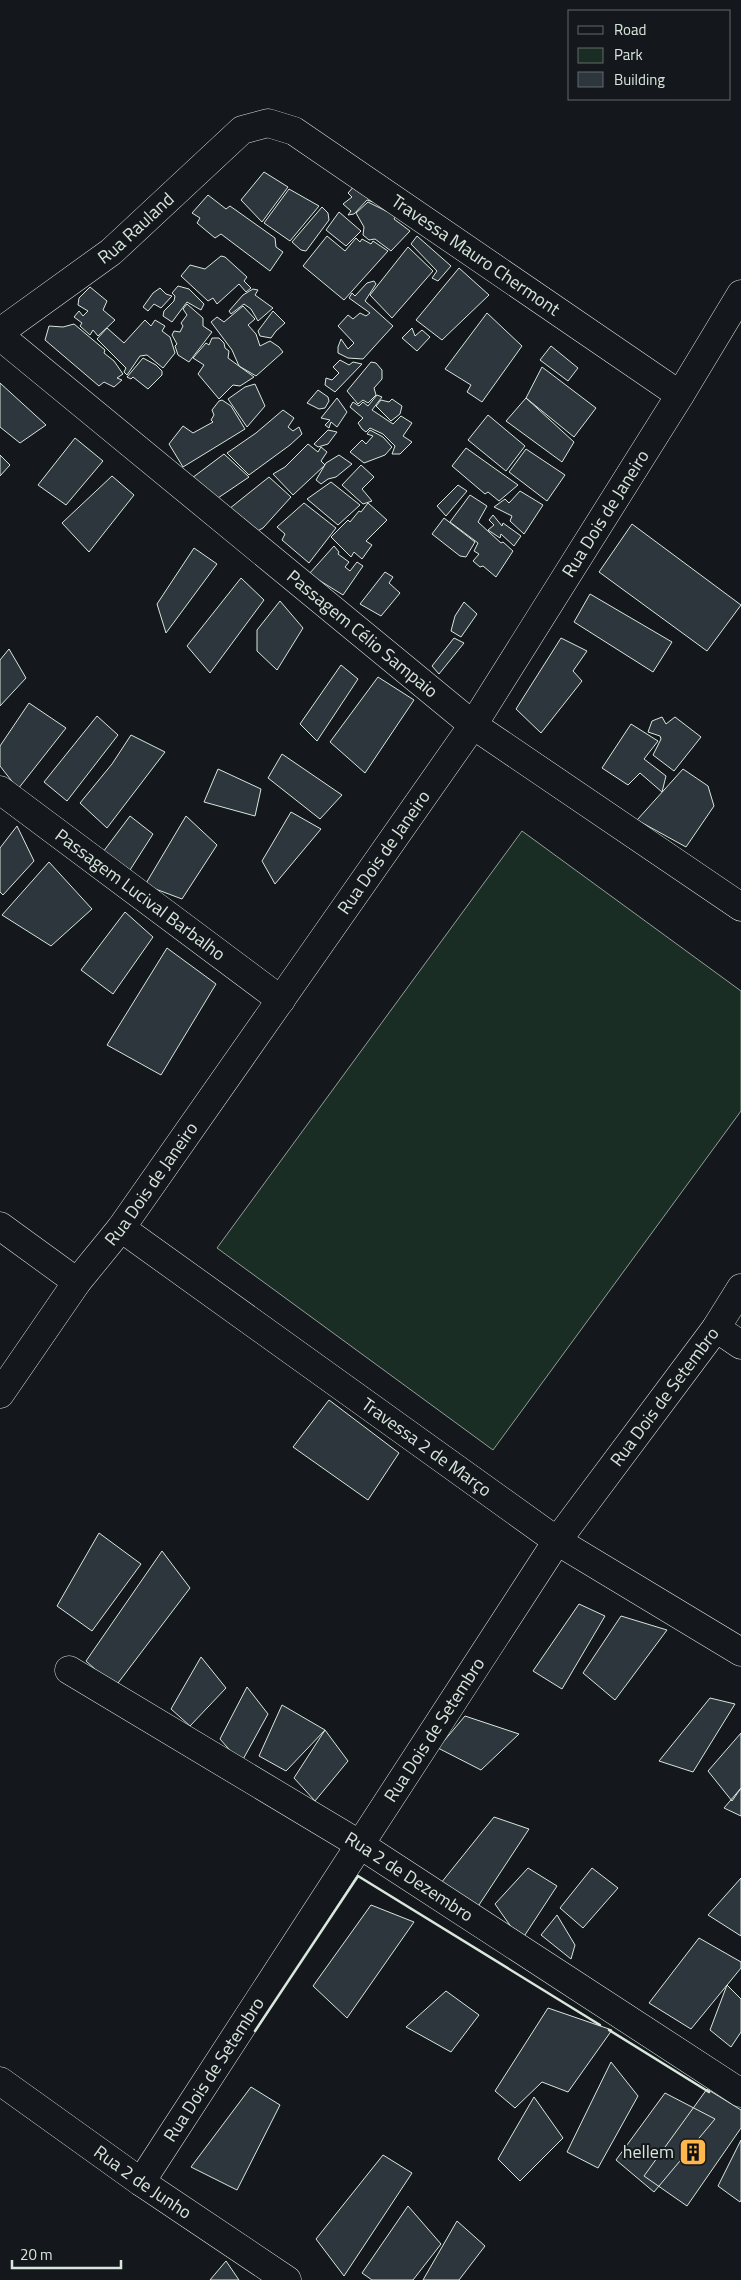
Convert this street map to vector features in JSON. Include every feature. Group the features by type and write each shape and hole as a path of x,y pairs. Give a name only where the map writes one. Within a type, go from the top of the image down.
{"street":[{"name":"Rua Rauland","path":"0,332 112,252 242,130 268,123"},
{"name":"Travessa Mauro Chermont","path":"268,123 294,131 680,395"},
{"name":"Rua Dois de Janeiro","path":"0,1394 77,1282 121,1228 473,726 741,294"},
{"name":"Passagem Célio Sampaio","path":"0,336 473,726 741,907"},
{"name":"Passagem Lucival Barbalho","path":"0,790 281,1000"},
{"path":"0,1226 77,1282"},
{"name":"Travessa 2 de Março","path":"121,1228 557,1540 741,1652"},
{"name":"Rua Dois de Setembro","path":"141,2182 557,1540 716,1328 741,1288"},
{"path":"716,1328 741,1345"},
{"name":"Rua 2 de Dezembro","path":"69,1670 359,1844 741,2093"},
{"name":"Rua 2 de Junho","path":"0,2081 141,2182 287,2280"}],"green space":[{"path":"522,831 741,991 741,1111 493,1450 217,1248"}],"building":[{"path":"264,172 288,187 262,222 241,200"},
{"path":"356,184 376,199 373,202 367,200 354,214 348,215 351,211 343,204 352,197 348,193"},
{"path":"289,189 319,206 290,241 264,223"},
{"path":"208,195 226,209 230,206 275,238 276,247 283,252 270,271 221,234 215,238 197,223 200,218 192,213"},
{"path":"368,202 386,211 398,213 394,219 410,231 391,251 375,239 369,240 363,235 364,227 356,213"},
{"path":"322,207 328,213 329,220 306,251 301,250 292,242"},
{"path":"339,212 361,231 346,246 326,230"},
{"path":"327,236 345,251 356,238 360,242 362,239 371,244 373,241 388,251 344,300 303,266"},
{"path":"417,236 451,266 438,281 432,278 437,271 411,244"},
{"path":"408,247 433,271 392,318 370,295"},
{"path":"221,256 225,257 247,277 244,281 251,288 246,292 239,284 217,304 213,298 208,301 181,276 190,265 205,269"},
{"path":"459,268 489,295 442,340 416,320"},
{"path":"374,281 376,284 365,301 393,326 363,359 348,358 338,353 341,339 348,349 354,343 338,326 348,315 353,319 360,313 366,316 370,313 349,298 352,293 355,296 367,283"},
{"path":"178,286 189,289 204,304 201,310 187,302 172,322 163,316 164,311 174,301 175,296 172,293"},
{"path":"90,287 107,301 103,310 115,320 98,336 93,330 90,335 80,326 82,323 74,317 79,311 83,316 88,311 78,305 79,298"},
{"path":"160,288 166,294 172,296 161,308 154,304 148,311 143,307 153,293"},
{"path":"253,289 258,290 255,295 273,308 258,321 251,309 244,304 231,314 229,311 243,295"},
{"path":"187,304 203,318 203,326 212,332 189,362 178,355 175,346 177,344 172,335 174,331 180,332 183,326 181,323 187,315 183,309"},
{"path":"243,306 255,319 248,325 256,334 260,346 270,341 283,352 256,376 239,366 232,350 211,322 217,317 224,322"},
{"path":"273,311 285,323 271,338 260,336 258,331"},
{"path":"487,313 522,346 482,402 467,392 471,385 445,369"},
{"path":"145,320 151,326 155,320 165,326 162,331 170,337 175,353 163,368 147,355 140,356 127,375 124,372 126,368 97,339 107,328 124,343"},
{"path":"74,324 105,350 104,353 114,361 123,374 117,378 122,380 114,387 104,382 99,386 45,340 49,326 63,327"},
{"path":"412,328 415,336 422,330 430,337 417,351 402,338"},
{"path":"212,338 219,338 229,351 228,358 254,377 240,386 233,385 219,399 198,374 204,365 193,358 206,343 209,345"},
{"path":"551,346 578,368 568,381 540,360"},
{"path":"143,358 156,365 162,371 162,375 148,389 133,377 131,379 127,377"},
{"path":"340,360 349,365 353,362 362,364 335,392 325,385 326,378 332,380 339,373 333,367"},
{"path":"371,362 376,363 382,370 382,379 374,388 376,395 368,403 363,400 358,404 347,391"},
{"path":"542,367 596,408 574,437 526,398"},
{"path":"0,383 46,425 20,443 0,427"},
{"path":"255,384 265,406 247,427 228,399 245,387"},
{"path":"318,390 328,397 329,401 325,408 319,409 307,403"},
{"path":"377,395 382,397 372,410 393,424 401,416 412,423 403,436 412,442 400,454 392,454 395,446 383,434 370,428 366,432 362,429 358,423 363,418 350,407 353,402 359,406 363,402 368,406"},
{"path":"337,398 347,412 337,427 331,422 329,428 325,425 330,420 321,418"},
{"path":"526,398 574,442 562,462 506,421"},
{"path":"392,399 402,406 400,414 391,421 376,406 381,400 389,402"},
{"path":"222,400 231,406 245,429 183,467 169,444 183,426 193,433 213,422 211,420 214,415 212,410"},
{"path":"283,410 294,418 288,427 293,431 299,427 302,434 249,475 227,453 256,433"},
{"path":"488,415 525,446 506,471 468,440"},
{"path":"328,430 337,432 328,444 318,447 314,444"},
{"path":"370,430 383,437 392,447 385,455 364,463 350,452 362,440 366,444 373,436 367,434"},
{"path":"75,438 103,461 66,505 38,485"},
{"path":"308,444 318,452 321,447 327,452 321,461 325,465 293,495 273,474 285,467"},
{"path":"466,448 518,485 499,501 488,492 485,494 452,466"},
{"path":"526,449 565,475 547,501 509,472"},
{"path":"224,454 249,477 215,500 188,481"},
{"path":"0,455 10,465 0,476"},
{"path":"339,455 352,464 336,477 328,479 321,484 316,480 326,463"},
{"path":"361,465 374,477 362,489 372,501 363,504 342,485"},
{"path":"112,476 134,495 89,552 62,523"},
{"path":"269,477 291,497 263,528 252,534 229,509"},
{"path":"331,482 360,505 338,525 307,499"},
{"path":"458,485 467,491 446,516 437,506"},
{"path":"520,491 543,505 524,534 510,521 512,516 494,507 505,499 509,503"},
{"path":"470,495 487,506 478,522 513,551 496,577 483,566 480,567 473,561 479,554 474,551 478,543 450,522"},
{"path":"304,503 336,528 309,563 282,540 285,534 277,527"},
{"path":"368,503 387,520 366,541 372,545 362,559 354,552 351,557 331,537 348,520 350,522 359,511 361,512"},
{"path":"493,515 502,526 503,523 521,536 514,546 501,534 500,538 488,530 494,525 489,520"},
{"path":"444,518 475,542 466,557 460,556 432,534"},
{"path":"632,524 741,605 707,651 599,572"},
{"path":"334,546 339,552 338,554 349,562 345,567 350,571 357,562 363,566 343,595 309,574"},
{"path":"194,548 217,564 166,633 157,604"},
{"path":"385,572 393,577 389,583 400,593 381,616 360,604"},
{"path":"241,578 264,600 210,673 187,646"},
{"path":"590,594 672,642 653,672 574,622"},
{"path":"280,601 303,628 277,670 257,651 257,630"},
{"path":"464,602 477,614 461,637 451,631 455,616"},
{"path":"454,638 464,643 439,674 432,666"},
{"path":"561,638 587,651 573,671 582,681 541,733 516,709"},
{"path":"9,649 26,678 0,706 0,660"},
{"path":"341,665 358,679 317,741 300,724"},
{"path":"378,677 414,700 365,773 330,742"},
{"path":"29,703 66,728 18,789 0,766 0,746"},
{"path":"97,716 118,735 67,801 44,782"},
{"path":"662,717 666,724 675,717 701,737 674,771 653,755 661,739 660,736 648,732 652,721"},
{"path":"631,724 658,741 644,759 666,776 662,792 640,773 628,785 602,768"},
{"path":"131,735 165,752 107,828 80,803 112,764"},
{"path":"282,754 342,795 320,819 268,778"},
{"path":"218,769 261,789 255,816 204,802"},
{"path":"683,769 708,786 714,806 686,847 637,820"},
{"path":"291,812 321,829 275,884 262,861"},
{"path":"130,816 153,834 130,870 103,852"},
{"path":"186,816 217,845 182,899 145,885"},
{"path":"17,826 34,861 3,895 0,892 0,848"},
{"path":"49,862 92,909 51,946 2,915"},
{"path":"125,912 153,937 113,994 81,970"},
{"path":"167,948 216,984 161,1075 107,1045"},
{"path":"329,1400 399,1453 368,1500 293,1447"},
{"path":"99,1533 141,1564 92,1631 57,1606"},
{"path":"162,1551 190,1588 115,1687 86,1661"},
{"path":"579,1604 605,1616 562,1689 533,1671"},
{"path":"621,1616 667,1630 615,1700 583,1673"},
{"path":"201,1657 226,1688 190,1726 171,1709"},
{"path":"247,1687 268,1714 241,1763 220,1739"},
{"path":"710,1698 735,1704 693,1772 659,1761"},
{"path":"282,1705 325,1730 286,1771 259,1756"},
{"path":"465,1716 519,1734 481,1770 438,1748"},
{"path":"325,1730 348,1761 315,1801 294,1778"},
{"path":"741,1733 741,1788 732,1801 708,1771"},
{"path":"741,1788 741,1816 724,1808"},
{"path":"494,1817 529,1829 477,1908 441,1883"},
{"path":"528,1868 557,1886 521,1941 495,1904"},
{"path":"592,1868 618,1888 583,1928 560,1908"},
{"path":"741,1878 741,1936 708,1915"},
{"path":"371,1905 414,1922 347,2018 313,1986"},
{"path":"557,1915 575,1945 571,1959 541,1935"},
{"path":"699,1938 741,1962 741,1968 691,2029 649,2003"},
{"path":"727,1985 741,1999 741,2032 731,2047 710,2030"},
{"path":"446,1991 479,2015 451,2052 406,2027"},
{"path":"548,2008 612,2030 568,2092 542,2082 515,2108 495,2091"},
{"path":"611,2062 638,2096 598,2168 567,2152"},
{"path":"251,2087 280,2105 237,2190 191,2167"},
{"name":"hellem","path":"707,2089 741,2110 741,2128 687,2206 644,2176"},
{"path":"665,2093 715,2119 654,2192 616,2160"},
{"path":"534,2097 563,2138 520,2181 498,2159"},
{"path":"741,2140 741,2200 740,2202 718,2186"},
{"path":"383,2155 412,2173 344,2276 316,2239"},
{"path":"408,2206 441,2244 413,2280 372,2280 362,2273"},
{"path":"457,2221 485,2246 459,2280 423,2280"},
{"path":"226,2261 239,2280 210,2280"}],"wall":[{"path":"255,2031 358,1876 600,2025"},
{"path":"609,2030 709,2092"}],"place":[{"name":"hellem","path":"693,2152"}]}
